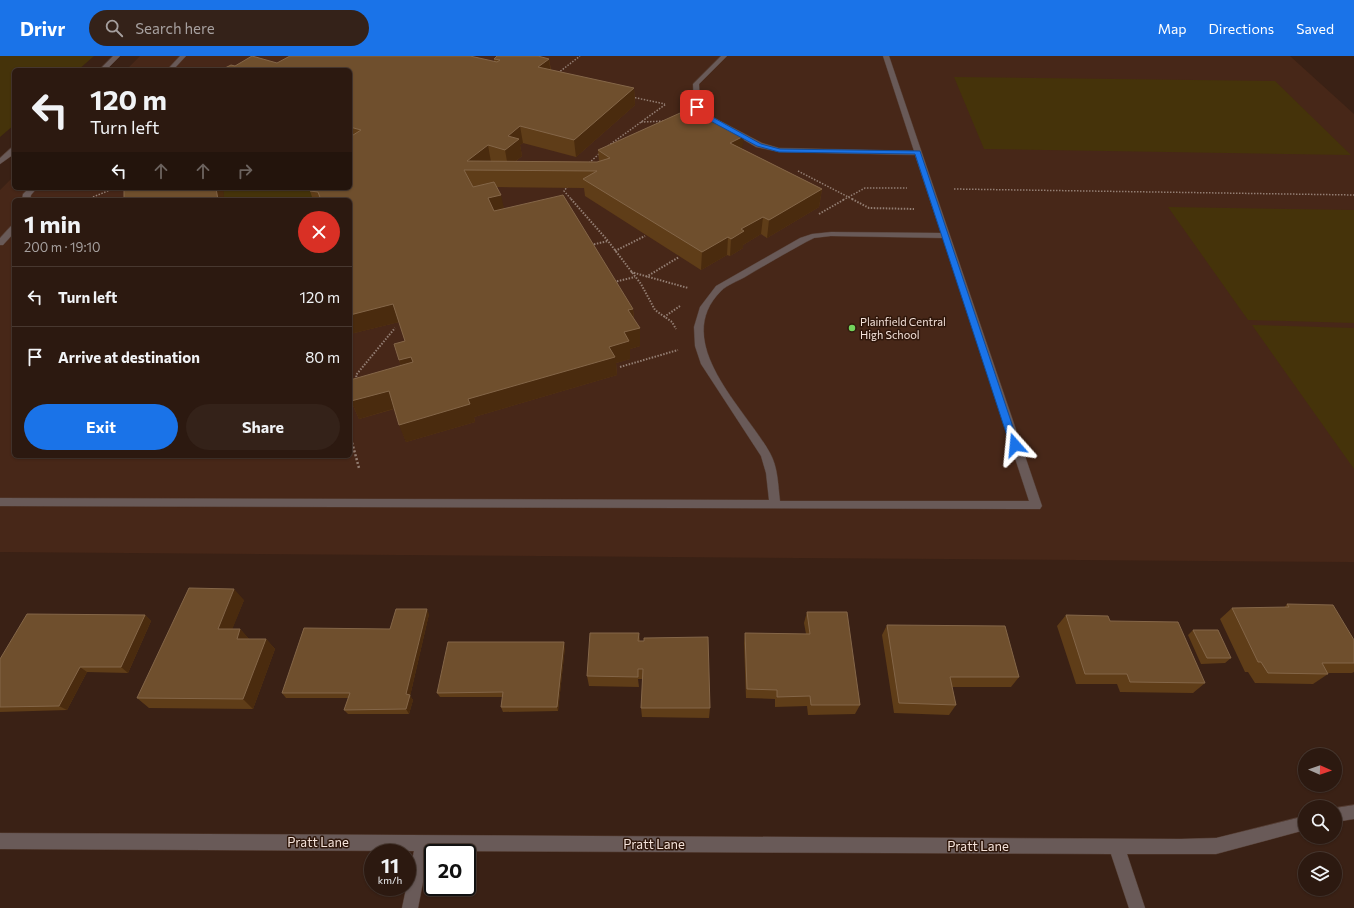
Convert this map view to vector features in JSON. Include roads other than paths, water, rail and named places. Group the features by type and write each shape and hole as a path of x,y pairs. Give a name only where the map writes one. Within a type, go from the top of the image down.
{"street":[{"path":"104,68 117,56"},
{"path":"172,68 183,56"},
{"path":"724,56 696,84 697,107 705,116 759,145 779,150 804,152 918,152"},
{"path":"0,502 1036,506 886,56"},
{"path":"0,162 12,152"},
{"path":"0,243 12,230"},
{"path":"775,505 771,473 766,455 706,364 700,346 699,327 704,307 719,288 812,236 831,234 946,236"},
{"path":"1342,814 1354,812"},
{"name":"Pratt Lane","path":"0,841 1117,848 1216,846 1298,825"},
{"path":"410,908 423,843"},
{"path":"1117,848 1137,908"}],"place":[{"name":"Plainfield Central High School","path":"852,328"}]}
